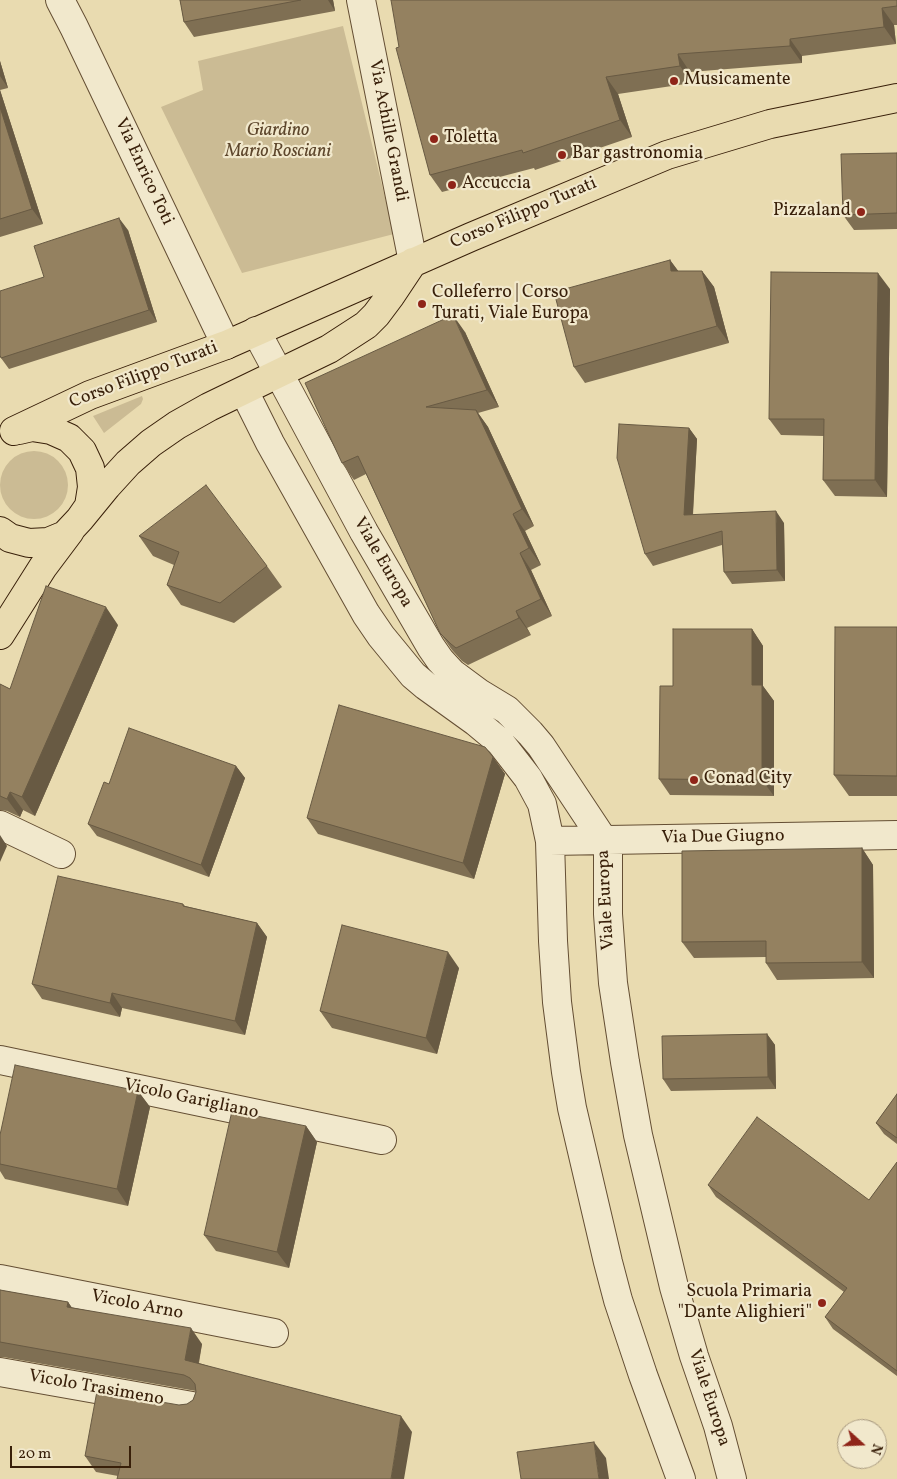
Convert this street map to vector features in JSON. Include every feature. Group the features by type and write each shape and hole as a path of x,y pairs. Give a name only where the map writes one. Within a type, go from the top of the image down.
{"main road":[{"name":"Corso Filippo Turati","path":"7,435 90,395 226,345 413,262 667,155 770,124 897,98"},
{"path":"0,531 10,538 29,543 48,542 65,535 117,475 150,443 177,425 209,408 334,346 366,325 391,295 413,262"},
{"path":"0,635 43,567 89,506 92,487 90,468 82,452 69,438 51,430 32,427 7,435"}],"street":[{"name":"Via Enrico Toti","path":"60,0 226,345"},
{"name":"Via Achille Grandi","path":"361,0 413,262"},
{"name":"Viale Europa","path":"256,331 364,532 426,640 452,673 507,710 530,733 541,746 604,841 608,852 608,914 613,983 638,1135 674,1288 694,1356 718,1426 732,1479"},
{"path":"244,391 270,443 366,614 389,648 413,675 500,742 528,778 542,804 550,841 557,1002 574,1116 618,1300 681,1479"},
{"path":"0,825 61,854"},
{"name":"Via Due Giugno","path":"550,841 897,835"},
{"name":"Vicolo Garigliano","path":"0,1060 382,1140"},
{"name":"Vicolo Arno","path":"0,1279 274,1333"},
{"name":"Vicolo Trasimeno","path":"0,1372 192,1406"}],"green space":[{"name":"Giardino Mario Rosciani","path":"343,26 394,234 242,273 161,107 203,90 198,61"},
{"path":"142,396 141,404 104,433 93,416"},
{"path":"34,451 47,454 58,461 65,472 68,485 65,498 58,509 47,516 34,519 21,516 10,509 3,498 0,485 3,472 10,461 21,454"}],"building":[{"path":"180,0 301,0 184,22"},
{"path":"391,0 897,0 897,6 882,8 884,27 790,39 790,46 678,54 680,66 606,77 620,120 523,153 522,150 430,175 396,48 399,47"},
{"path":"0,107 32,209 0,219"},
{"path":"897,153 897,213 843,215 841,154"},
{"path":"119,218 149,310 1,358 0,291 44,277 34,246"},
{"path":"670,260 671,271 702,271 717,326 574,367 554,292"},
{"path":"771,272 878,273 875,480 823,480 824,419 769,419"},
{"path":"453,315 487,390 426,407 476,410 522,509 513,514 529,548 520,553 541,599 516,611 519,618 456,648 440,633 358,456 342,463 305,383"},
{"path":"619,424 689,428 684,515 776,511 777,570 724,572 722,531 645,554 617,458"},
{"path":"206,485 267,566 220,603 167,585 179,552 139,536"},
{"path":"46,586 106,607 22,797 10,792 7,799 0,796 0,684 10,689"},
{"path":"835,627 897,627 897,776 834,775"},
{"path":"673,629 752,629 752,685 762,685 762,780 659,779 660,686 673,686"},
{"path":"339,705 485,747 493,757 463,863 307,818"},
{"path":"129,728 236,766 201,865 88,824 104,782 109,784"},
{"path":"862,848 862,962 766,963 766,941 682,942 682,851"},
{"path":"58,876 257,923 235,1021 112,993 110,1003 32,984"},
{"path":"342,925 448,952 426,1038 320,1011"},
{"path":"767,1034 768,1077 663,1079 662,1036"},
{"path":"15,1065 138,1091 117,1189 0,1164 0,1135"},
{"path":"897,1094 897,1138 876,1123"},
{"path":"232,1111 306,1126 277,1252 204,1235"},
{"path":"757,1117 869,1200 897,1162 897,1371 825,1317 847,1288 708,1185"},
{"path":"0,1290 68,1302 67,1307 191,1328 185,1360 401,1416 391,1479 117,1479 121,1463 85,1456 97,1391 179,1405 187,1404 193,1400 196,1392 195,1384 184,1375 0,1342"},
{"path":"594,1442 599,1479 521,1479 517,1452"}],"place":[{"name":"Musicamente","path":"674,81"},
{"name":"Toletta","path":"434,139"},
{"name":"Bar gastronomia","path":"562,155"},
{"name":"Accuccia","path":"452,185"},
{"name":"Pizzaland","path":"861,212"},
{"name":"Colleferro | Corso Turati, Viale Europa","path":"422,304"},
{"name":"Conad City","path":"694,780"},
{"name":"Scuola Primaria \"Dante Alighieri\"","path":"822,1303"}]}
